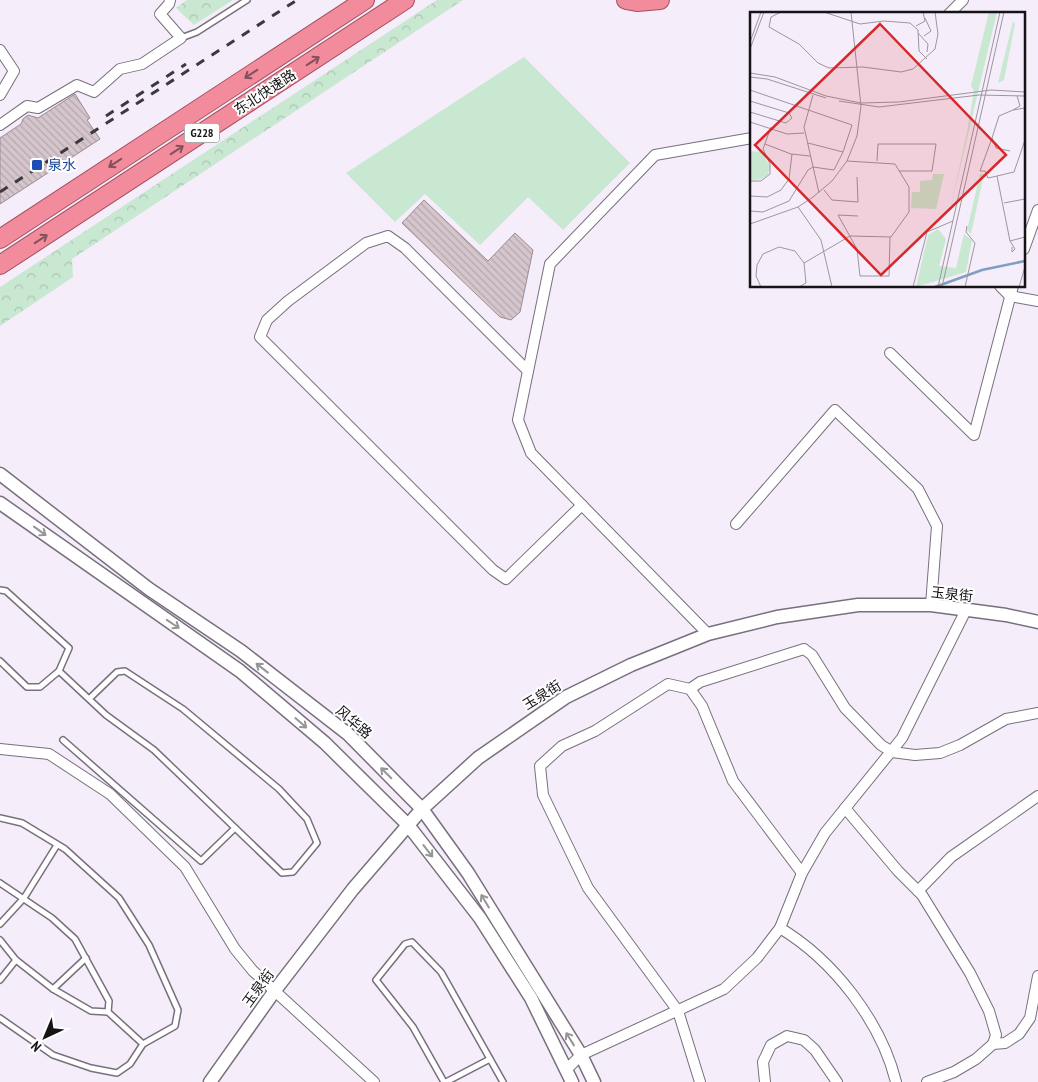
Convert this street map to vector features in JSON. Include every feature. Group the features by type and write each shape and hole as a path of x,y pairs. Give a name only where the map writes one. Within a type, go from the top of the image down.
{"highway":[{"name":"东北快速路","path":"0,239 366,0"},
{"name":"东北快速路","path":"0,266 405,0"},
{"path":"626,0 637,2 660,0"}],"street":[{"path":"0,125 27,106 38,108 77,85 94,92 120,69 142,64 181,38 160,14 169,4 170,0"},
{"path":"951,12 963,0"},
{"path":"0,50 14,71 0,95"},
{"path":"708,634 531,453 518,420 550,264 655,155 750,138"},
{"path":"1026,243 1038,210"},
{"path":"528,371 404,248 388,236 366,243 288,301 267,320 260,337 493,570 506,580 582,505"},
{"path":"890,353 974,435 1012,291 1038,300"},
{"path":"736,524 835,410 918,489 937,526 930,605"},
{"name":"风华路","path":"0,474 149,589 241,652 348,734 422,809 468,873 580,1055 594,1082"},
{"path":"0,503 240,670 325,743 408,825 480,918 531,998 572,1082"},
{"name":"玉泉街","path":"210,1082 276,989 353,889 422,809 478,758 566,697 631,665 708,634 777,617 858,606 930,605 1038,622"},
{"path":"567,1069 580,1055 724,989 757,958 780,928 802,872 825,832 902,738 966,610"},
{"path":"690,689 700,682 804,649 812,655 845,708 881,744 892,752 915,756 940,753 960,745 1006,719 1038,713"},
{"path":"700,1082 678,1011 588,888 543,795 540,766 562,746 594,731 668,684 690,689 702,706 733,781 802,872"},
{"path":"0,749 49,754 110,794 185,867 235,949 253,971 276,989 374,1082"},
{"path":"918,891 951,857 1038,796"},
{"path":"845,808 898,871 918,891 970,973 989,1011 996,1035 993,1044 976,1059 954,1072 927,1082"},
{"path":"780,928 801,940 835,971 851,992 879,1038 896,1082"},
{"path":"993,1044 1005,1042 1019,1034 1030,1018 1038,976"},
{"path":"765,1082 762,1078 763,1062 771,1045 787,1036 804,1040 815,1050 837,1082"}],"lane":[{"path":"181,38 197,32 247,0"},
{"path":"0,590 6,591 70,648 59,671 40,687 27,688 0,661"},
{"path":"59,671 106,715 154,750 282,872 293,872 317,843 307,818 279,789 183,709 125,671 116,672 90,699"},
{"path":"63,740 201,861 235,828"},
{"path":"0,818 22,823 57,844 119,898 149,944 178,1010 175,1026 143,1044 130,1064 116,1073 91,1068 53,1055 0,1018"},
{"path":"0,924 24,898 57,844"},
{"path":"0,884 52,918 75,939 109,1001 108,1012"},
{"path":"0,940 16,960 53,988 91,1011 108,1012 143,1044"},
{"path":"490,1059 445,1082 414,1027 376,980 405,944 412,942 441,972 503,1082"},
{"path":"53,988 86,958"},
{"path":"0,980 16,960"}],"green space":[{"path":"187,0 233,0 194,25 176,8"},
{"path":"437,0 463,0 72,259 73,277 0,326 0,287"},
{"path":"524,57 630,163 563,230 528,197 480,245 425,194 395,222 346,173"}],"building":[{"path":"75,94 90,118 87,120 100,139 0,204 0,138 21,124 28,115 38,118"},
{"path":"424,200 488,261 515,233 533,250 520,312 511,320 500,317 402,223"}],"railway":[{"path":"0,192 297,0"},
{"path":"106,116 186,64"}],"place":[{"name":"泉水","path":"37,165"}]}
